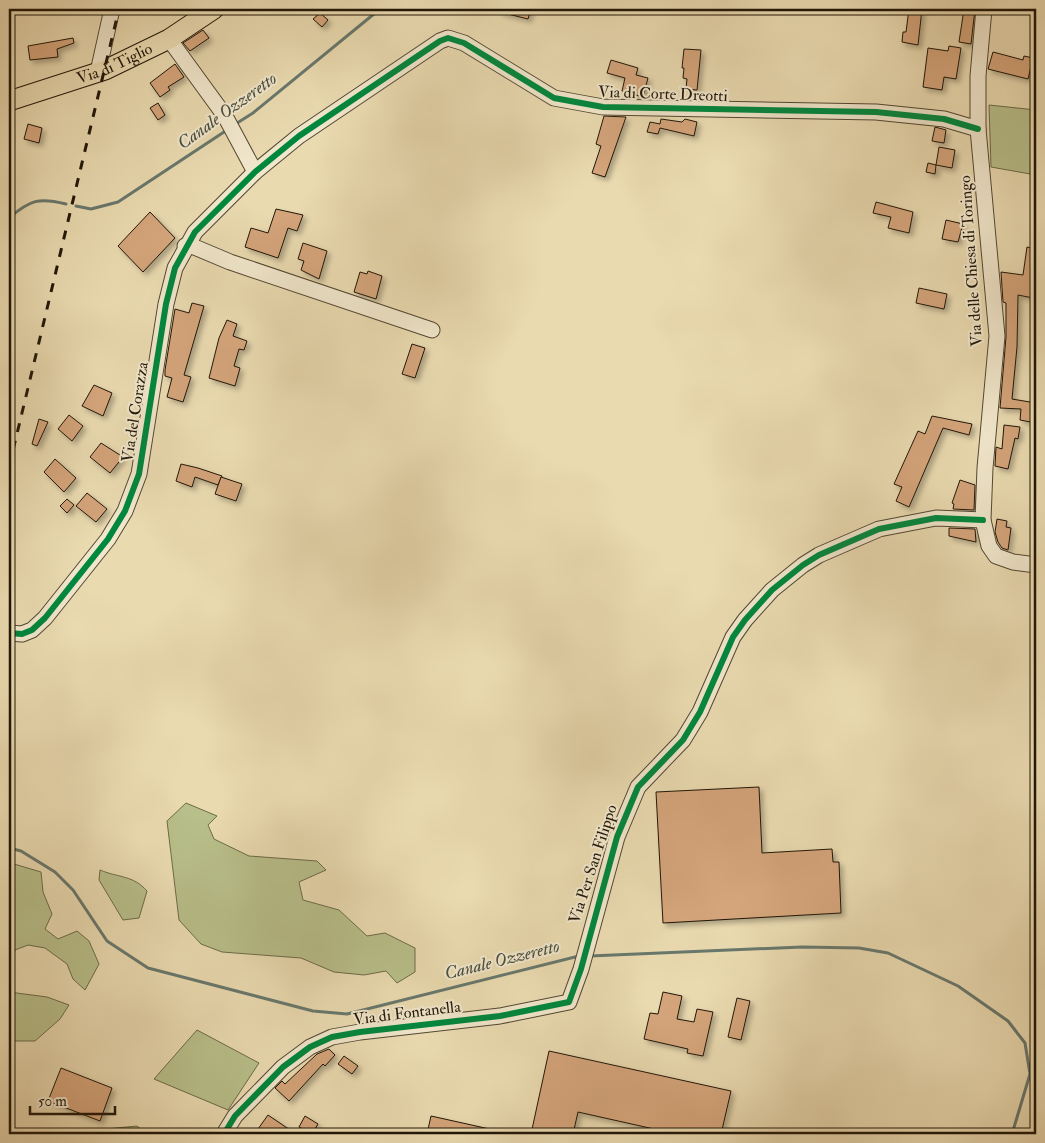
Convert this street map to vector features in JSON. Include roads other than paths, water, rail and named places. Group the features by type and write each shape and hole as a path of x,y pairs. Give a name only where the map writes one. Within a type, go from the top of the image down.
{"main road":[{"name":"Via di Tiglio","path":"9,102 98,72 169,39 214,9"}],"street":[{"path":"98,72 112,9"},
{"name":"Via delle Chiesa di Toringo","path":"984,9 978,76 978,128 997,336 985,468 983,520 989,546 996,556 1013,562 1036,564"},
{"name":"Via di Corte Dreotti","path":"255,172 299,136 440,41 448,38 464,43 554,98 603,107 876,112 944,120 978,128"},
{"path":"169,39 236,133 255,172"},
{"name":"Via del Corazza","path":"9,633 22,634 32,630 45,618 108,539 125,511 139,474 174,268 185,246 195,232 255,172"},
{"path":"185,246 192,246 230,262 432,330"},
{"name":"Via Per San Filippo","path":"587,942 617,837 638,787 682,740 700,712 733,637 772,590 819,555 879,529 936,518 983,520"},
{"name":"Via di Fontanella","path":"224,1134 235,1116 283,1066 310,1047 332,1037 500,1016 566,1004 572,998 587,942"}],"waterway":[{"name":"Canale Ozzeretto","path":"234,125 253,113 380,9"},
{"name":"Canale Ozzeretto","path":"76,206 91,209 118,202 227,130"},
{"name":"Canale Ozzeretto","path":"9,218 23,207 35,202 49,201 66,204"},
{"name":"Canale Ozzeretto","path":"9,848 21,851 55,872 73,890 107,941 148,968 313,1011 347,1014 579,956"},
{"name":"Canale Ozzeretto","path":"590,956 802,947 859,948 888,953 958,986 1008,1021 1025,1043 1030,1074 1012,1134"}],"railway":[{"path":"9,467 119,9"}]}
